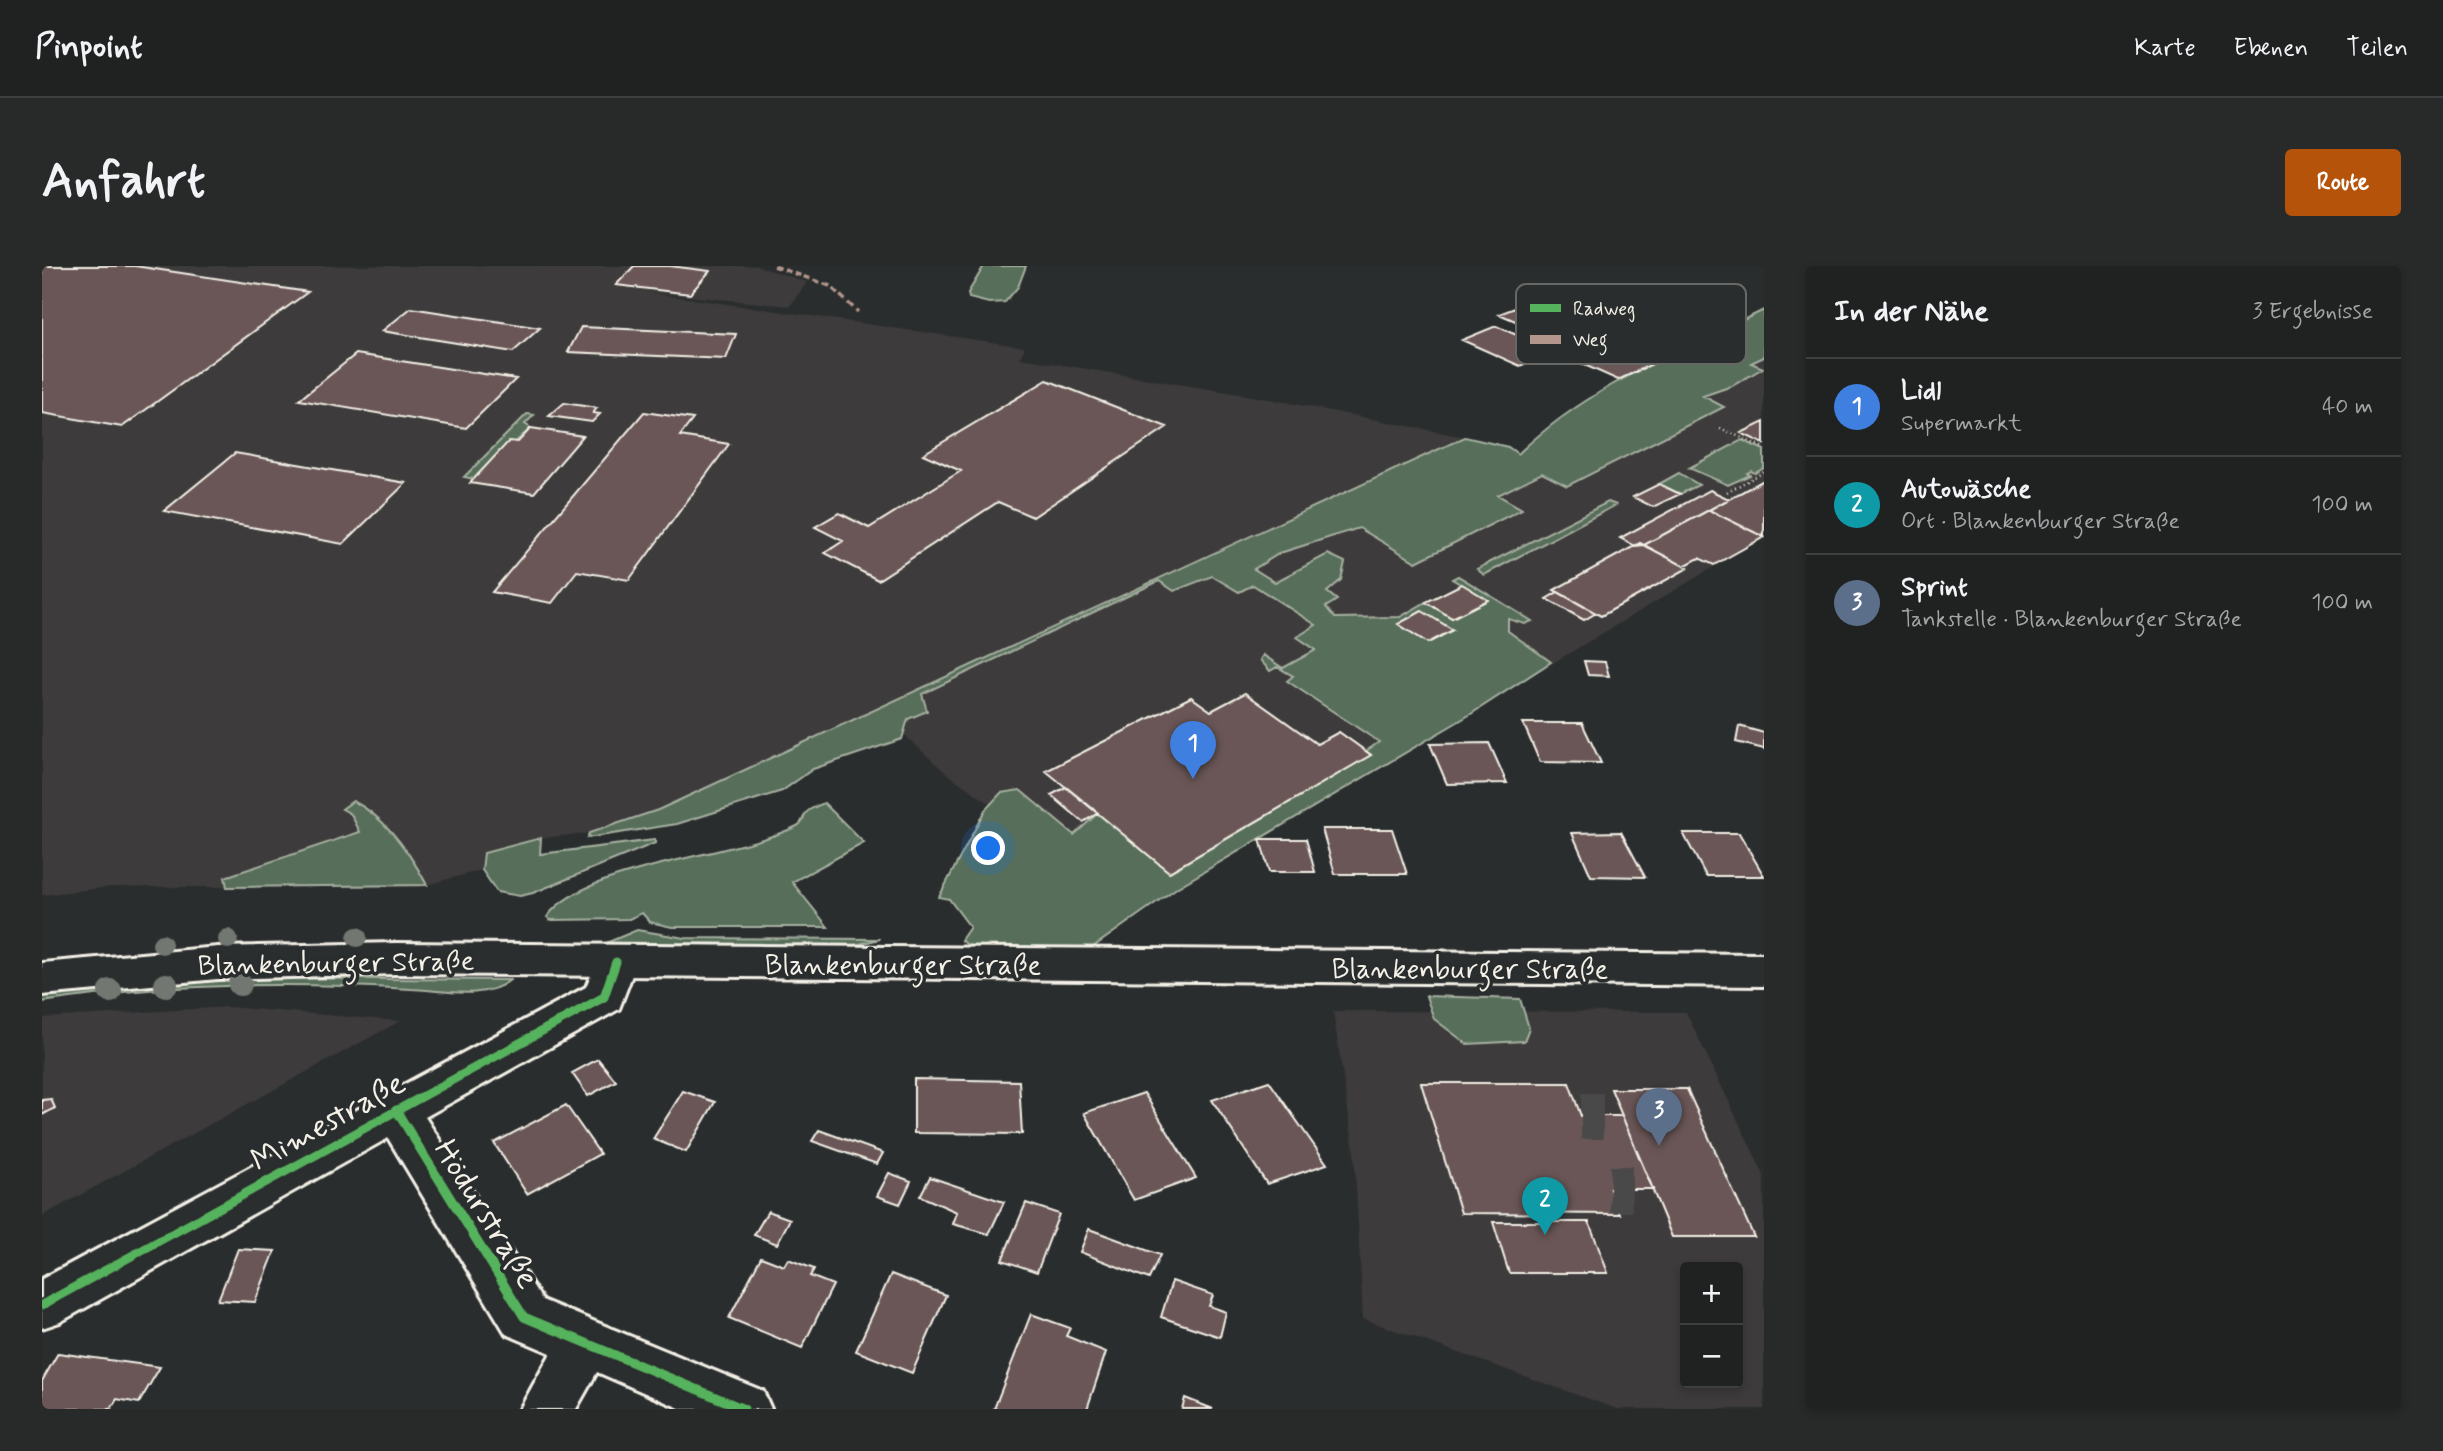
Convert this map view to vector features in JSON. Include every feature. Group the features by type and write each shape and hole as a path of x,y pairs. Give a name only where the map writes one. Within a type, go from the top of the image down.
{"main road":[{"name":"Blankenburger Straße","path":"42,979 125,968 207,962 616,962 1764,970"},
{"name":"Mimestraße","path":"42,1305 604,997 616,962"},
{"name":"Hödurstraße","path":"396,1110 524,1317 584,1345 744,1409"},
{"path":"547,1409 584,1345"}],"path":[{"path":"1720,428 1764,448"},
{"path":"1727,492 1764,472"}],"shaded area":[{"path":"42,266 757,266 807,282 790,306 645,292 1025,347 1020,358 1264,398 1465,437 1508,447 1518,454 1567,412 1618,380 1651,364 1746,364 1746,319 1764,310 1764,537 1178,887 1016,822 946,773 887,719 620,825 589,833 541,838 484,853 482,870 419,887 112,887 42,895"},
{"path":"228,1007 400,1021 42,1216 42,1018"},
{"path":"1333,1011 1686,1012 1764,1175 1764,1409 1617,1409 1363,1319 1354,1150"}],"green space":[{"path":"984,266 1026,266 1018,287 1005,302 989,303 969,298 968,293"},
{"path":"1764,310 1764,357 1751,363 1763,368 1732,386 1703,396 1724,407 1567,486 1542,473 1498,495 1522,509 1416,562 1359,528 1280,553 1254,569 1275,582 1328,554 1345,562 1341,580 1327,592 1337,600 1326,607 1335,618 1400,617 1426,602 1452,618 1487,600 1452,579 1458,576 1532,621 1525,624 1508,619 1508,631 1551,662 1471,714 1178,887 1093,947 972,948 961,940 970,927 949,899 939,897 985,810 1001,793 1020,790 1074,835 1098,813 1170,872 1371,755 1366,751 1379,742 1287,681 1293,676 1277,667 1270,671 1260,660 1263,655 1283,668 1316,650 1297,637 1316,625 1253,585 1239,592 1212,576 1174,591 1159,581 922,694 927,711 908,719 902,739 813,769 782,791 677,824 587,838 589,833 658,810 1465,437 1508,447 1518,454 1574,409 1651,364 1746,364 1746,319"},
{"path":"527,414 534,415 525,424 531,428 474,479 464,477"},
{"path":"1742,440 1764,450 1764,468 1755,473 1751,471 1747,473 1750,475 1728,485 1689,468"},
{"path":"1679,473 1699,485 1680,494 1659,484"},
{"path":"1608,502 1616,505 1484,575 1477,569"},
{"path":"353,801 376,816 396,837 427,885 227,887 225,877 360,832 351,814 342,809"},
{"path":"824,803 864,843 792,882 828,927 672,927 650,922 642,913 629,919 550,920 547,917 566,899 593,885 770,837 799,825 808,811"},
{"path":"541,838 540,854 655,840 655,843 533,893 520,896 497,892 482,870 484,853"},
{"path":"637,930 685,938 880,939 847,947 606,943"},
{"path":"223,979 510,980 488,990 463,993 319,985 226,986 134,991 42,1002 42,995"},
{"path":"1426,996 1520,999 1529,1028 1524,1041 1467,1044 1434,1019"}],"building":[{"path":"42,266 135,266 308,292 122,427 42,413"},
{"path":"634,266 670,266 710,271 690,294 616,285"},
{"path":"411,308 540,328 513,352 382,331"},
{"path":"1516,308 1516,321 1499,314"},
{"path":"1496,326 1516,335 1516,364 1524,364 1520,366 1462,340"},
{"path":"581,327 736,334 726,359 568,352"},
{"path":"356,354 516,379 466,428 299,400"},
{"path":"1582,364 1652,364 1618,380"},
{"path":"1047,380 1167,427 1033,517 998,502 878,580 825,553 843,541 815,527 839,513 869,528 961,471 923,454"},
{"path":"564,403 597,408 593,413 600,414 592,422 549,416"},
{"path":"644,412 693,419 680,436 729,444 629,580 577,571 552,603 492,592"},
{"path":"1764,422 1764,444 1741,433"},
{"path":"531,428 583,436 534,493 470,483 509,441 518,442"},
{"path":"235,453 406,483 343,544 164,511"},
{"path":"1764,480 1764,537 1709,510 1729,499"},
{"path":"1659,484 1680,494 1653,507 1633,497"},
{"path":"1710,490 1729,499 1644,545 1635,546 1620,538"},
{"path":"1709,510 1764,537 1714,565 1699,558 1684,566 1644,545"},
{"path":"1640,543 1688,568 1601,616 1554,590"},
{"path":"1462,584 1488,600 1452,618 1426,602"},
{"path":"1558,592 1596,613 1584,620 1546,599"},
{"path":"1422,611 1453,630 1428,643 1398,624"},
{"path":"1584,661 1605,662 1609,676 1588,675"},
{"path":"1245,693 1317,744 1339,732 1371,755 1169,872 1046,771 1191,697 1211,711"},
{"path":"1523,723 1582,723 1601,763 1540,762"},
{"path":"1739,726 1764,733 1764,749 1736,742"},
{"path":"1489,743 1507,783 1447,784 1430,744"},
{"path":"1066,787 1098,813 1083,822 1051,795"},
{"path":"1322,829 1392,829 1407,874 1335,874"},
{"path":"1621,832 1645,877 1591,876 1572,833"},
{"path":"1683,833 1739,833 1764,876 1706,876"},
{"path":"1260,839 1306,839 1315,872 1269,872"},
{"path":"598,1059 616,1081 588,1096 572,1073"},
{"path":"914,1079 1019,1081 1022,1134 914,1133"},
{"path":"1269,1081 1327,1164 1267,1184 1212,1100"},
{"path":"1421,1083 1569,1083 1581,1116 1622,1116 1653,1189 1610,1189 1620,1214 1461,1213"},
{"path":"1611,1089 1687,1089 1754,1237 1672,1237"},
{"path":"683,1091 715,1102 686,1152 653,1139"},
{"path":"1144,1093 1196,1178 1134,1200 1084,1113"},
{"path":"51,1099 55,1108 42,1115 42,1100"},
{"path":"566,1105 600,1154 527,1194 494,1143"},
{"path":"819,1130 883,1153 877,1164 812,1141"},
{"path":"889,1173 911,1181 900,1204 877,1196"},
{"path":"930,1177 1004,1202 989,1234 953,1224 957,1212 920,1196"},
{"path":"1026,1203 1059,1214 1037,1272 1002,1260"},
{"path":"768,1211 790,1219 777,1244 754,1235"},
{"path":"1493,1222 1589,1222 1608,1273 1509,1273"},
{"path":"1089,1229 1160,1255 1149,1279 1080,1252"},
{"path":"238,1249 275,1251 255,1302 218,1300"},
{"path":"761,1257 784,1266 788,1259 814,1269 810,1276 833,1285 802,1348 729,1318"},
{"path":"891,1274 946,1295 912,1373 856,1351"},
{"path":"1172,1281 1213,1295 1209,1306 1226,1312 1220,1337 1161,1317"},
{"path":"1031,1314 1070,1328 1066,1336 1106,1352 1087,1409 994,1409"},
{"path":"58,1353 160,1367 139,1403 117,1399 111,1409 42,1409 42,1381"},
{"path":"1185,1398 1213,1409 1182,1409"}],"tunnel":[{"path":"1581,1116 1603,1116"},
{"path":"1610,1189 1632,1189"}],"marked path":[{"path":"774,266 830,286 858,312"}],"cycle path":[{"path":"42,1305 604,997 616,962"},
{"path":"396,1110 524,1317 744,1409"}],"place":[{"name":"Lidl","path":"1193,779"},
{"name":"Sprint","path":"1659,1146"},
{"name":"Autowäsche","path":"1545,1235"}]}
